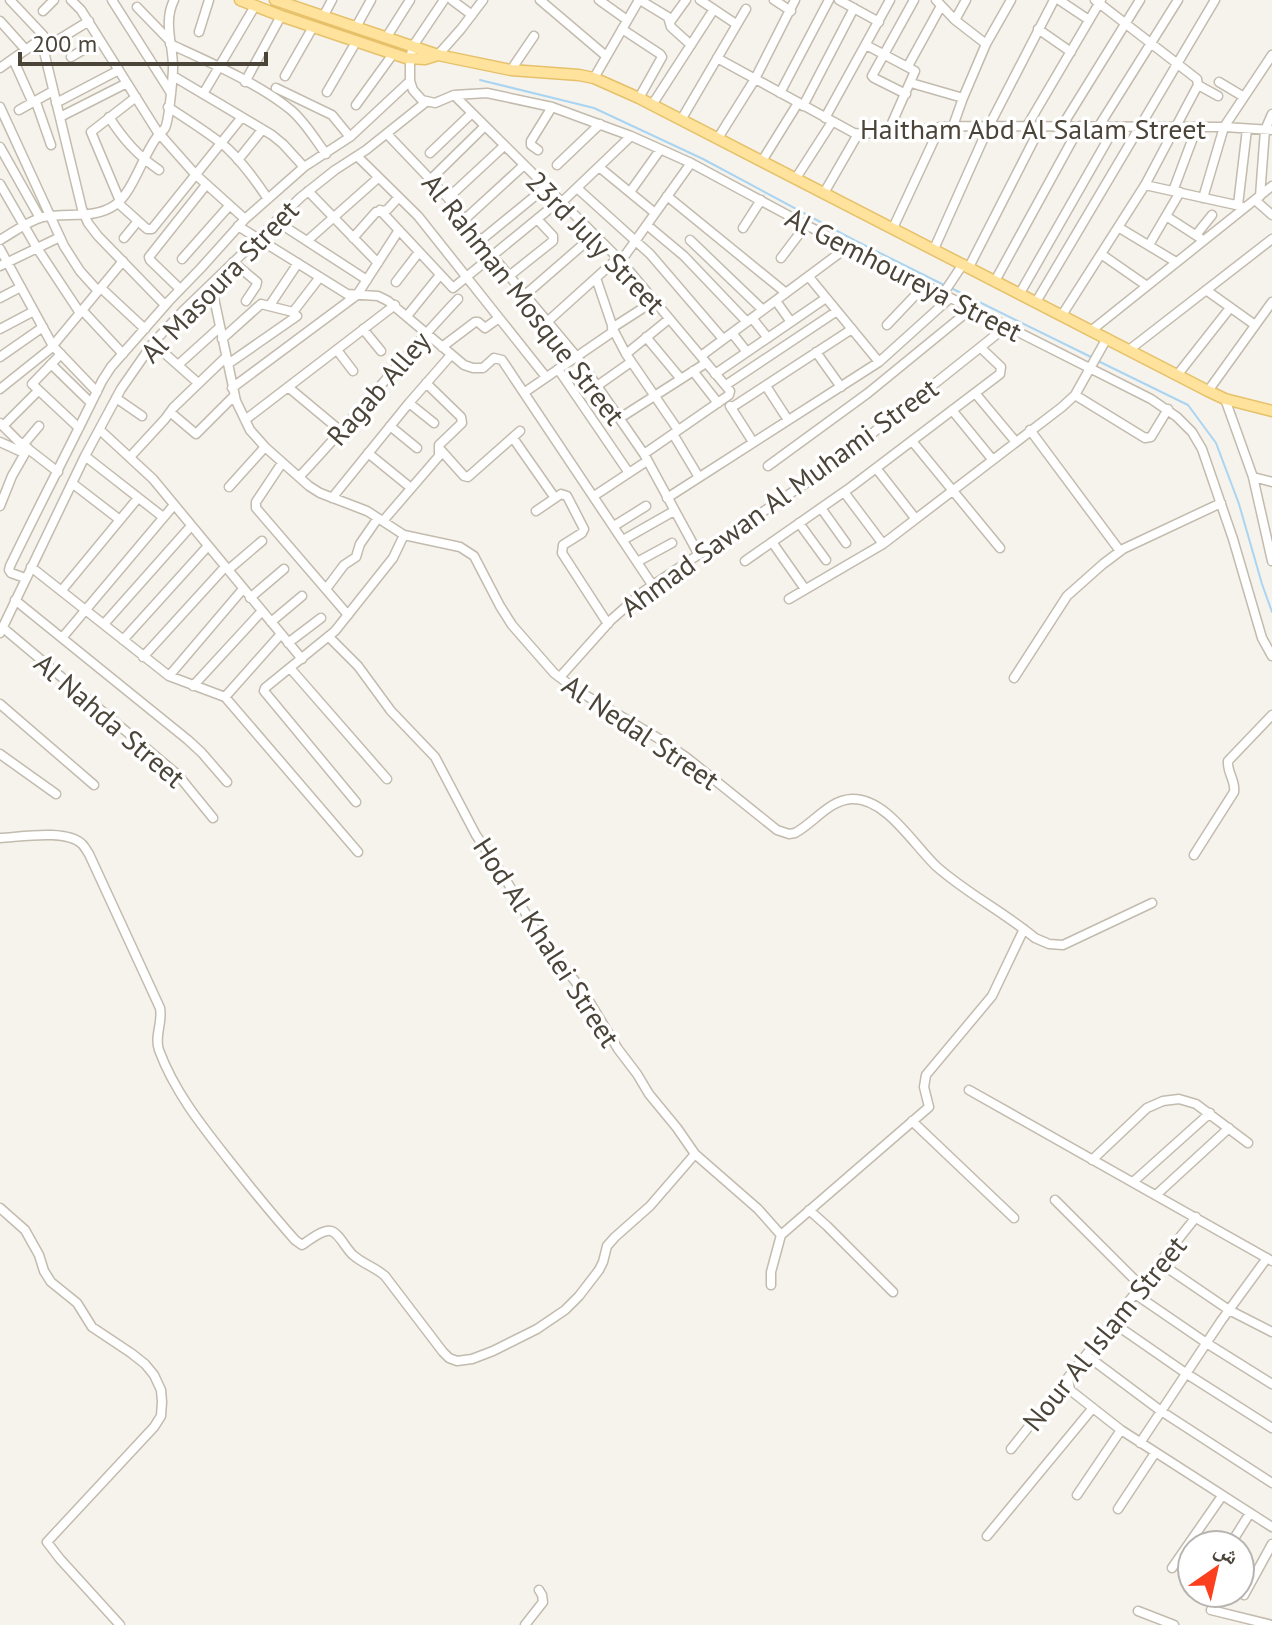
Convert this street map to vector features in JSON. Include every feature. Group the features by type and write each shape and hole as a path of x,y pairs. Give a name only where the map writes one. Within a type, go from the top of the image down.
{"main road":[{"name":"Al Gemhoureya Street","path":"240,0 410,59 438,55"},
{"name":"Al Gemhoureya Street","path":"275,0 292,3 323,17 438,55 511,70 594,78 718,138 1208,391 1225,399 1272,411"}],"street":[{"path":"10,0 42,33 53,91 88,223 165,305"},
{"path":"43,11 54,0"},
{"path":"71,0 89,21 159,134 257,238 347,294 378,296 395,305 464,365 483,368 494,358 506,363 653,586"},
{"path":"112,0 171,93"},
{"path":"0,240 40,218 85,215 107,210 119,202 165,127 173,76 170,8 174,0"},
{"path":"199,32 209,0"},
{"path":"323,17 332,0"},
{"path":"356,27 371,0"},
{"path":"386,38 410,0"},
{"path":"426,102 416,96 410,81 410,59 413,46 444,0"},
{"path":"452,0 472,15"},
{"path":"438,55 483,0"},
{"path":"540,0 606,56"},
{"path":"599,0 627,20"},
{"path":"594,78 639,0 668,17 672,28 691,45"},
{"path":"670,22 686,0"},
{"path":"700,0 736,24"},
{"path":"774,0 791,11"},
{"path":"718,138 755,79 795,0"},
{"path":"780,93 829,0"},
{"path":"840,0 879,22"},
{"path":"796,178 890,0"},
{"path":"906,94 873,78 872,74 914,0"},
{"path":"955,20 966,0"},
{"path":"953,126 986,44 1011,0"},
{"path":"934,249 989,126 1056,0 1089,20"},
{"path":"1062,126 1140,0"},
{"path":"1099,126 1178,0"},
{"path":"1036,302 1215,0"},
{"path":"1027,126 1098,1 1197,79 1198,85 1145,185 1062,315"},
{"path":"908,66 938,3 986,44"},
{"path":"203,94 255,6"},
{"path":"137,7 170,42 292,110 326,154"},
{"path":"762,161 800,104 854,8"},
{"path":"652,105 714,9"},
{"path":"681,120 746,9"},
{"path":"245,82 281,16"},
{"path":"0,21 26,50"},
{"path":"58,40 89,21"},
{"path":"285,76 313,27"},
{"path":"622,29 662,57 639,98"},
{"path":"1038,29 1071,52"},
{"path":"511,70 534,36"},
{"path":"2,64 41,39"},
{"path":"71,57 100,40"},
{"path":"327,92 356,42"},
{"path":"866,45 915,71 888,132"},
{"path":"356,105 393,54"},
{"path":"1203,198 1224,127 1272,55"},
{"name":"Haitham Abd Al Salam Street","path":"717,58 845,130 858,134 953,126 1224,127 1268,130"},
{"path":"13,59 30,98 37,105 51,145"},
{"path":"56,103 119,70"},
{"path":"173,76 283,144 304,167"},
{"path":"25,578 9,570 106,374 241,223 304,167 350,137 410,81"},
{"path":"1219,82 1244,97"},
{"path":"60,117 127,83"},
{"path":"911,83 963,98"},
{"path":"1198,85 1218,96"},
{"path":"276,88 332,115 350,137"},
{"path":"19,110 53,91"},
{"name":"Al Gemhoureya Street","path":"426,102 435,103 454,95 487,93 552,107 631,136 691,163 806,225 1092,366 1168,409 1192,432 1202,449 1262,638 1272,656"},
{"name":"23rd July Street","path":"454,95 620,260 704,359 725,395"},
{"path":"136,97 92,129 91,133 119,202 150,230 242,117"},
{"name":"Al Masoura Street","path":"1,630 85,456 116,398 153,343 173,320 308,191 426,102"},
{"path":"0,107 60,237 80,271 145,329"},
{"path":"168,107 221,143 268,199"},
{"path":"538,150 531,145 531,141 552,107"},
{"path":"430,153 472,113"},
{"path":"1257,198 1272,114"},
{"path":"109,117 124,140 159,170"},
{"path":"557,165 600,124"},
{"path":"431,179 485,126"},
{"path":"667,498 879,362 947,293 1041,126"},
{"path":"995,281 1080,126"},
{"path":"893,228 940,127"},
{"path":"1020,293 1115,127"},
{"path":"1149,245 1176,192 1197,127"},
{"path":"1242,206 1247,129"},
{"path":"238,160 262,130"},
{"name":"Al Rahman Mosque Street","path":"387,134 448,198 577,357 645,458 699,555"},
{"path":"824,193 858,134"},
{"path":"380,210 453,288 577,188 631,136"},
{"path":"448,198 504,146"},
{"path":"0,147 40,218"},
{"path":"630,192 660,150"},
{"path":"357,156 418,216 546,377"},
{"path":"547,322 620,260 691,163"},
{"path":"464,220 524,165"},
{"path":"599,167 655,213"},
{"path":"307,241 378,178"},
{"path":"0,184 37,248 81,311 123,354"},
{"path":"180,289 149,257 206,185"},
{"path":"1145,185 1242,206"},
{"path":"480,241 546,187"},
{"path":"577,188 663,269 723,339"},
{"path":"1092,330 1176,262 1200,238 1242,206 1271,190"},
{"path":"308,191 378,263"},
{"path":"667,196 786,293"},
{"path":"353,238 376,212 385,211 398,198"},
{"path":"1257,198 1272,215"},
{"path":"743,228 761,200"},
{"path":"182,259 229,206"},
{"path":"1200,238 1212,215"},
{"path":"1166,216 1200,238"},
{"path":"509,276 553,241 553,236 537,219"},
{"path":"124,238 138,221"},
{"path":"276,221 367,280"},
{"path":"647,225 684,256 768,338"},
{"path":"781,258 806,225"},
{"path":"1118,227 1176,262"},
{"path":"170,412 196,434 233,392 357,295 399,230"},
{"path":"525,295 594,235"},
{"path":"4,264 60,237"},
{"path":"1129,350 1272,239"},
{"path":"690,240 763,310"},
{"path":"620,418 693,371 723,339 849,246"},
{"path":"0,249 4,264 21,287 53,346 97,392"},
{"path":"396,282 419,252"},
{"path":"1101,254 1147,286"},
{"path":"0,389 53,346 123,261"},
{"path":"233,262 257,282 246,301"},
{"path":"270,305 298,263"},
{"path":"407,316 440,275"},
{"path":"222,339 262,303 293,312 320,277"},
{"path":"809,277 879,362"},
{"path":"596,278 613,330 676,432 697,474"},
{"name":"Al Nedal Street","path":"211,284 233,392 245,420 265,447 320,493 350,503 404,535 460,547 474,556 512,625 560,677 686,757 777,830 795,833 830,807 847,799 867,801 876,805 936,865 1035,938 1049,944 1063,945 1152,903"},
{"path":"887,325 925,285"},
{"path":"0,298 21,287"},
{"path":"1206,290 1255,325"},
{"path":"715,374 826,298"},
{"name":"Ragab Alley","path":"299,477 458,299"},
{"path":"525,392 654,301"},
{"path":"776,301 791,322"},
{"path":"1208,391 1272,302"},
{"path":"245,420 395,305"},
{"path":"768,466 868,393 972,308"},
{"path":"1178,374 1230,308"},
{"path":"0,329 34,311"},
{"path":"594,496 629,473 676,432 837,311"},
{"path":"130,457 198,383 227,360 297,316"},
{"path":"442,347 473,322 485,328 499,318"},
{"path":"597,386 646,337 669,319"},
{"name":"Ahmad Sawan Al Muhami Street","path":"560,677 608,624 653,586 830,467 1007,326"},
{"path":"0,357 43,327"},
{"path":"178,365 220,327"},
{"path":"363,329 381,351"},
{"path":"731,408 852,329"},
{"path":"732,333 747,352"},
{"path":"646,337 681,379"},
{"path":"789,599 883,544 1075,395 1105,340"},
{"path":"153,343 198,383"},
{"path":"745,561 844,492 1001,372 1001,367 981,348"},
{"path":"337,350 353,371"},
{"path":"816,352 841,387"},
{"path":"61,354 32,382 79,428"},
{"path":"332,498 451,355"},
{"path":"51,364 91,403"},
{"path":"558,369 629,473"},
{"path":"693,371 725,395 753,442"},
{"path":"326,589 344,565 356,557 360,544 380,519 439,456 438,448 462,421 426,383"},
{"path":"766,386 788,420"},
{"path":"288,387 342,432"},
{"path":"38,391 1,425 25,449 58,472"},
{"path":"975,393 1015,441"},
{"path":"1075,395 1145,438 1151,437 1168,409"},
{"path":"116,398 142,416"},
{"path":"1225,399 1253,477 1272,558"},
{"path":"409,403 434,423"},
{"path":"952,410 992,459"},
{"path":"0,506 25,449 39,426"},
{"path":"390,426 417,448"},
{"path":"100,430 153,479 302,659"},
{"path":"1030,430 1120,551"},
{"path":"438,448 468,477 516,434 555,498"},
{"path":"912,441 1000,548"},
{"path":"0,442 25,449"},
{"path":"229,487 265,447"},
{"path":"368,453 411,488"},
{"path":"85,456 163,517"},
{"path":"282,463 256,502 256,508 348,615"},
{"path":"876,468 915,518"},
{"path":"1253,477 1272,482"},
{"path":"72,483 120,520"},
{"path":"844,492 883,544"},
{"path":"536,511 562,494 567,496 584,527 582,533 563,545 561,551 608,624"},
{"path":"62,590 138,498"},
{"path":"1014,678 1067,596 1120,551 1221,503"},
{"path":"62,638 174,505"},
{"path":"614,526 646,506"},
{"path":"821,508 846,543"},
{"path":"623,540 674,511"},
{"path":"799,523 826,560"},
{"path":"104,624 191,526"},
{"path":"356,802 264,692 265,688 329,637 393,558 404,535"},
{"path":"143,657 226,568 262,541"},
{"path":"772,542 805,589"},
{"path":"637,562 672,543"},
{"path":"123,640 208,546"},
{"path":"31,567 169,676 225,697 358,852"},
{"path":"250,598 284,569"},
{"path":"169,676 243,589"},
{"path":"271,622 302,596"},
{"path":"15,600 195,746 227,782"},
{"path":"193,686 262,611"},
{"path":"288,643 321,618"},
{"name":"Al Nahda Street","path":"1,630 178,775 213,818"},
{"path":"225,697 281,634"},
{"name":"Hod Al Khalei Street","path":"329,637 358,666 391,711 435,757 476,835 539,936 576,981 649,1094 695,1154 752,1203 781,1235"},
{"path":"290,668 387,779"},
{"path":"0,704 94,785"},
{"path":"1194,855 1234,792 1228,761 1272,715"},
{"path":"0,754 56,794"},
{"path":"0,838 60,835 81,843 89,854 160,1008 162,1018 156,1039 158,1048 194,1115 295,1240 302,1245 323,1232 334,1232 351,1253 385,1276 449,1358 457,1361 472,1359 493,1351 537,1329 565,1310 599,1270 607,1246 650,1206 695,1154"},
{"path":"771,1285 772,1265 781,1235 929,1107 924,1087 926,1075 992,996 1024,929"},
{"path":"969,1090 1269,1260 1229,1310 1140,1443"},
{"path":"1092,1160 1147,1108 1163,1101 1179,1099 1196,1104 1248,1143"},
{"path":"1133,1182 1210,1113"},
{"path":"912,1121 1014,1218"},
{"path":"1156,1195 1229,1128"},
{"path":"1055,1200 1141,1286"},
{"path":"0,1208 25,1230 51,1282 77,1303 95,1330 145,1364 161,1390 161,1416 154,1427 47,1542 120,1625"},
{"path":"809,1210 893,1292"},
{"name":"Nour Al Islam Street","path":"1011,1449 1196,1217"},
{"path":"1160,1263 1229,1310 1272,1332"},
{"path":"1135,1294 1272,1384"},
{"path":"1112,1322 1272,1428"},
{"path":"1086,1355 1161,1411 1272,1483"},
{"path":"1068,1378 1070,1390 1092,1409 1272,1527"},
{"path":"987,1536 1092,1409"},
{"path":"1077,1495 1121,1430"},
{"path":"1118,1509 1155,1453"},
{"path":"1172,1568 1222,1496"},
{"path":"1240,1529 1250,1513"},
{"path":"1256,1573 1272,1544"},
{"path":"525,1625 543,1602 539,1590"},
{"path":"1211,1610 1272,1625"},
{"path":"1138,1611 1174,1625"}],"waterway":[{"path":"480,80 594,108 703,159 944,285"},
{"path":"949,287 1091,357"},
{"path":"1096,360 1188,405 1216,443 1239,504 1272,612"}]}
